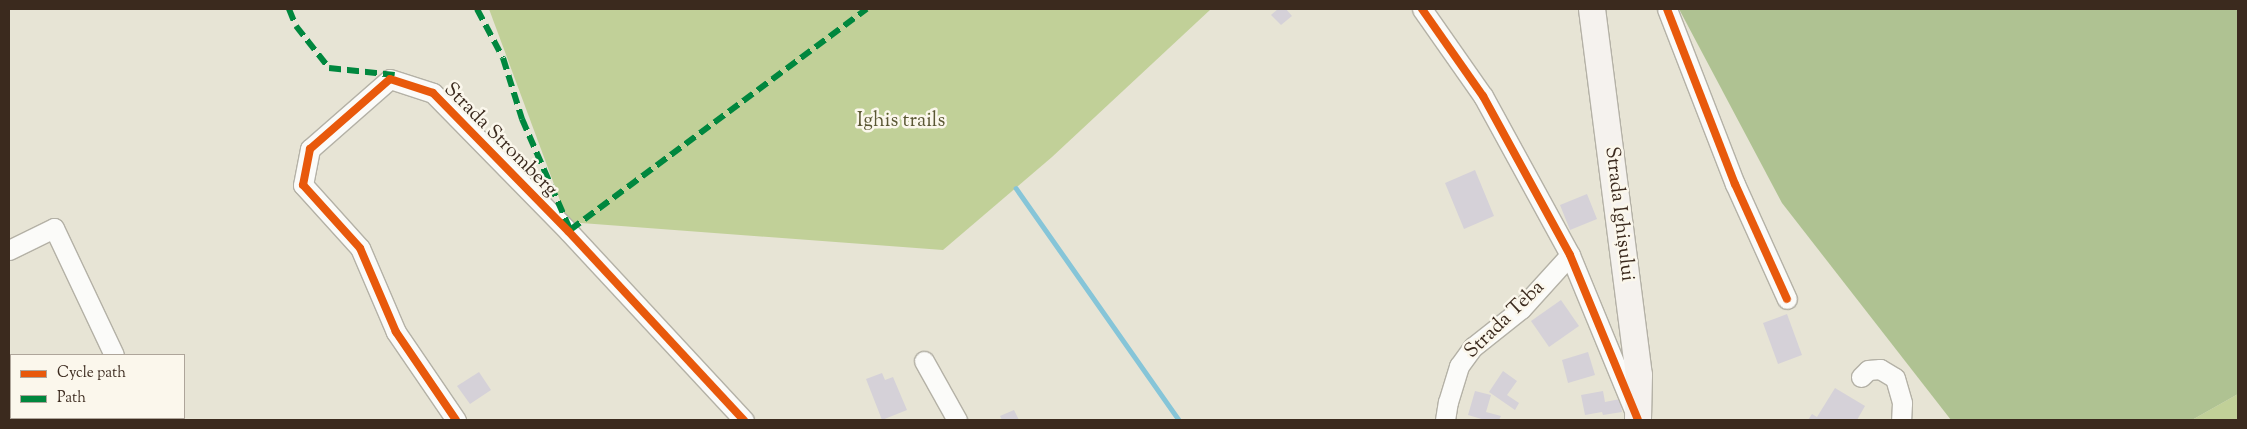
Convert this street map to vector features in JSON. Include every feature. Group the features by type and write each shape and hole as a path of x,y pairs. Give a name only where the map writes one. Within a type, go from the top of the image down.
{"street":[{"path":"1422,9 1483,96 1570,255 1638,420"},
{"name":"Strada Ighișului","path":"1592,9 1639,375 1638,420"},
{"path":"1667,9 1735,184 1787,299"},
{"name":"Strada Stromberg","path":"456,420 396,332 360,248 304,185 310,149 390,79 433,92 568,232 744,420"},
{"path":"9,250 54,228 114,354"},
{"name":"Strada Teba","path":"1445,420 1448,402 1459,366 1473,347 1521,309 1570,255"},
{"path":"924,361 958,420"},
{"path":"1861,377 1868,370 1880,369 1895,378 1902,403 1900,420"}],"green space":[{"name":"Ighis trails","path":"489,9 1211,9 1052,157 943,250 568,222"},
{"path":"1679,9 2238,9 2238,394 2192,420 1951,420 1782,203"},
{"path":"2238,394 2238,420 2192,420"}],"building":[{"path":"1278,9 1286,9 1292,16 1281,25 1271,15"},
{"path":"1475,170 1494,216 1464,229 1445,183"},
{"path":"1587,194 1597,219 1570,230 1560,205"},
{"path":"1561,300 1579,326 1549,347 1531,321"},
{"path":"1787,314 1802,355 1778,364 1763,323"},
{"path":"1588,352 1595,375 1568,383 1562,360"},
{"path":"1503,371 1517,381 1507,395 1519,403 1515,410 1489,392"},
{"path":"479,372 491,390 470,404 457,386"},
{"path":"882,373 885,380 893,377 907,410 882,420 866,379"},
{"path":"1835,388 1865,406 1857,420 1808,420 1812,414 1817,417"},
{"path":"1475,391 1491,395 1486,412 1501,416 1499,420 1485,420 1468,415"},
{"path":"1603,391 1605,402 1620,399 1622,412 1603,415 1602,412 1585,415 1581,395"},
{"path":"1014,410 1019,420 1002,420 1000,416"}],"waterway":[{"path":"1016,188 1179,420"}],"marked path":[{"path":"289,9 296,26 329,68 395,75"},
{"path":"477,9 503,58 522,119 569,227"},
{"path":"570,230 867,9"}],"cycle path":[{"path":"1422,9 1483,96 1570,255 1638,420"},
{"path":"1667,9 1735,184 1787,299"},
{"path":"456,420 396,332 360,248 303,185 310,149 390,79 433,93 569,232 744,420"}]}
